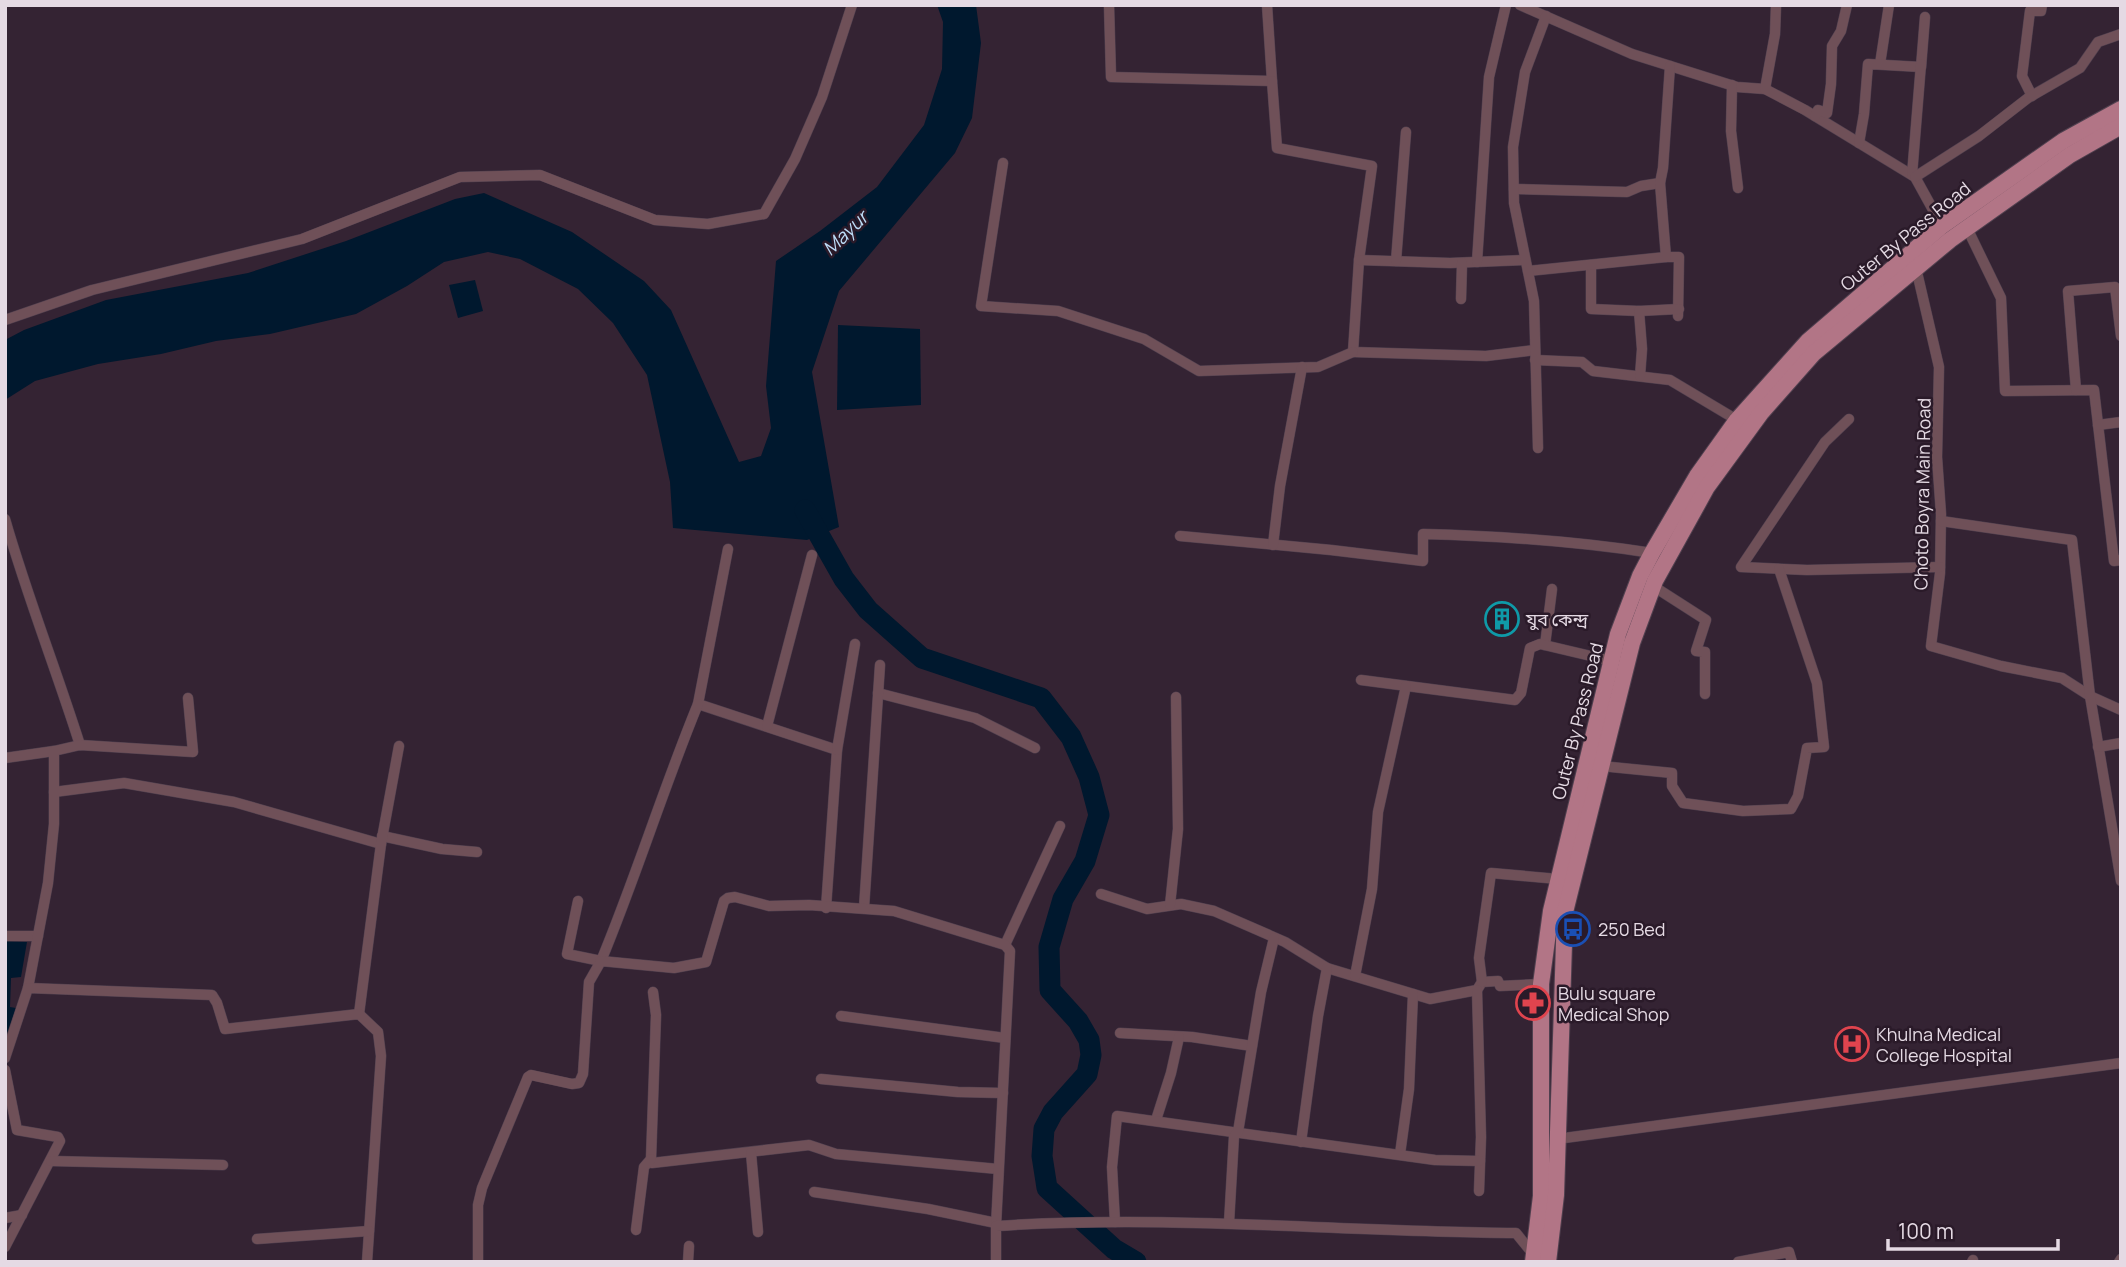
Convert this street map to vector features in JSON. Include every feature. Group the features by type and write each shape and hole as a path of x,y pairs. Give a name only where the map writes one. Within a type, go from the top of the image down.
{"main road":[{"name":"Outer By Pass Road","path":"1538,1259 1541,1196 1541,984 1551,911 1618,634 1652,553 1698,475 1737,420 1808,341 1942,226 2063,141 2121,109"},
{"name":"Outer By Pass Road","path":"1538,1259 1556,1195 1565,912 1632,643 1653,586 1707,487 1761,413 1814,353 1967,228 2070,155 2121,126"}],"street":[{"path":"5,320 92,290 302,239 460,177 540,175 655,220 708,224 764,214 795,159 816,110 852,5"},
{"path":"1108,5 1111,76 1272,81"},
{"path":"1267,5 1277,148 1372,166 1359,260 1353,352"},
{"path":"1477,262 1489,78 1506,5"},
{"path":"1520,5 1632,54 1732,85 1765,89 1914,176 1942,226"},
{"path":"1765,89 1775,34 1776,5"},
{"path":"1815,116 1818,110 1827,113 1832,46 1841,31 1847,5"},
{"path":"1880,64 1889,5"},
{"path":"2032,96 2022,76 2030,11 2041,11 2042,5"},
{"path":"1538,447 1534,302 1514,203 1513,147 1525,72 1546,16"},
{"path":"1914,176 1925,17"},
{"path":"1914,176 1979,136 2032,96 2080,68 2098,42 2121,34"},
{"path":"1859,143 1868,64 1921,64"},
{"path":"1666,257 1660,183 1670,66"},
{"path":"1732,85 1731,131 1738,188"},
{"path":"1396,261 1406,132"},
{"path":"1003,163 981,306 1058,311 1144,339 1199,371 1318,367 1353,352 1535,355 1582,362 1593,371 1671,380 1737,420"},
{"path":"1514,189 1627,191 1660,183"},
{"path":"1967,228 2001,298 2005,391 2094,390 2114,561 2121,560"},
{"path":"1359,260 1591,265 1679,257 1679,312 1591,309 1591,265"},
{"path":"1461,299 1462,262"},
{"name":"Choto Boyra Main Road","path":"1916,268 1939,367 1937,457 1941,521 1940,567 1931,646 2001,666 2062,678 2090,696 2121,710"},
{"path":"2076,390 2068,291 2115,287 2121,336"},
{"path":"1639,311 1642,349 1640,376"},
{"path":"1273,545 1280,486 1302,367"},
{"path":"1849,419 1825,442 1741,567 1807,570 1940,567"},
{"path":"2098,425 2121,422"},
{"path":"5,519 20,572 80,745"},
{"path":"1941,521 2072,540 2090,696 2098,747 2116,822 2121,881"},
{"path":"1180,536 1423,561 1423,534 1592,544 1652,553"},
{"path":"478,1262 478,1205 482,1188 528,1077 531,1075 572,1084 579,1083 583,1074 589,982 616,925 668,776 698,704 728,549"},
{"path":"767,726 812,555"},
{"path":"1601,766 1672,773 1672,786 1684,803 1743,811 1791,809 1798,796 1807,748 1824,747 1816,683 1779,569"},
{"path":"1653,586 1706,620 1696,651 1705,652 1705,694"},
{"path":"1545,645 1552,589"},
{"path":"826,908 837,750 855,644"},
{"path":"1361,680 1515,699 1521,692 1530,648 1540,644 1612,661"},
{"path":"864,908 880,665"},
{"path":"1355,976 1372,889 1378,811 1406,686"},
{"path":"878,693 975,718 1035,748"},
{"path":"1170,905 1178,829 1176,696"},
{"path":"5,758 80,745 193,752 188,698"},
{"path":"698,704 837,750"},
{"path":"2098,747 2121,743"},
{"path":"359,1014 382,840 399,746"},
{"path":"5,1058 28,988 48,883 54,824 54,751"},
{"path":"54,792 124,783 234,802 382,840 477,852"},
{"path":"1005,945 1060,826"},
{"path":"1479,1191 1479,958 1491,873 1558,879"},
{"path":"1101,894 1147,909 1181,904 1214,911 1274,938 1327,968 1430,999 1498,981 1500,986 1541,984"},
{"path":"578,901 567,954 601,961 674,968 706,962 724,901 735,897 769,906 809,905 894,911 1005,945 1010,951 998,1169 996,1262"},
{"path":"5,936 38,936"},
{"path":"1229,1223 1234,1136 1238,1132 1261,992 1274,938"},
{"path":"1301,1142 1327,968"},
{"path":"28,988 212,995 225,1030 359,1014 379,1032 381,1056 367,1262"},
{"path":"636,1230 644,1167 650,1159 656,1015 653,992"},
{"path":"1399,1154 1409,1089 1413,994"},
{"path":"841,1016 1005,1038"},
{"path":"1120,1033 1252,1046"},
{"path":"1156,1121 1179,1037"},
{"path":"1557,1139 2121,1063"},
{"path":"5,1070 17,1130 59,1138 51,1161 5,1247"},
{"path":"821,1079 958,1092 1003,1093"},
{"path":"1115,1222 1112,1167 1117,1116 1435,1160 1480,1161"},
{"path":"650,1159 652,1163 809,1145 836,1154 998,1169"},
{"path":"751,1153 758,1232"},
{"path":"51,1161 223,1165"},
{"path":"814,1192 928,1209 996,1224 1063,1221 1229,1223 1516,1233 1538,1259"},
{"path":"5,1218 22,1215"},
{"path":"257,1239 369,1231"},
{"path":"688,1262 689,1246"},
{"path":"1738,1262 1789,1252 1792,1262"}],"water":[{"name":"Mayur","path":"937,5 976,5 981,43 972,118 955,153 839,291 812,372 839,527 807,540 673,528 670,482 647,375 613,323 578,289 520,259 488,252 444,262 356,314 270,334 216,341 161,354 98,364 35,381 5,400 5,340 24,330 106,300 248,273 346,241 455,199 484,193 572,232 644,281 671,310 739,462 761,456 771,428 766,386 776,261 877,187 924,125 942,69 943,22"},
{"path":"475,280 483,311 458,318 449,285"},
{"path":"838,325 920,329 921,405 837,410"},
{"path":"5,941 27,942 21,977 11,978 10,1007 16,1008 5,1039"}],"waterway":[{"path":"805,510 844,579 868,610 922,658 1041,698 1071,737 1089,777 1099,815 1085,861 1063,899 1049,947 1050,990 1078,1021 1089,1040 1091,1055 1087,1074 1053,1112 1044,1129 1042,1156 1047,1188 1114,1249 1136,1262"}],"place":[{"name":"যুব কেন্দ্র","path":"1502,619"},
{"name":"250 Bed","path":"1573,929"},
{"name":"Bulu square Medical Shop","path":"1533,1003"},
{"name":"Khulna Medical College Hospital","path":"1852,1044"}]}
